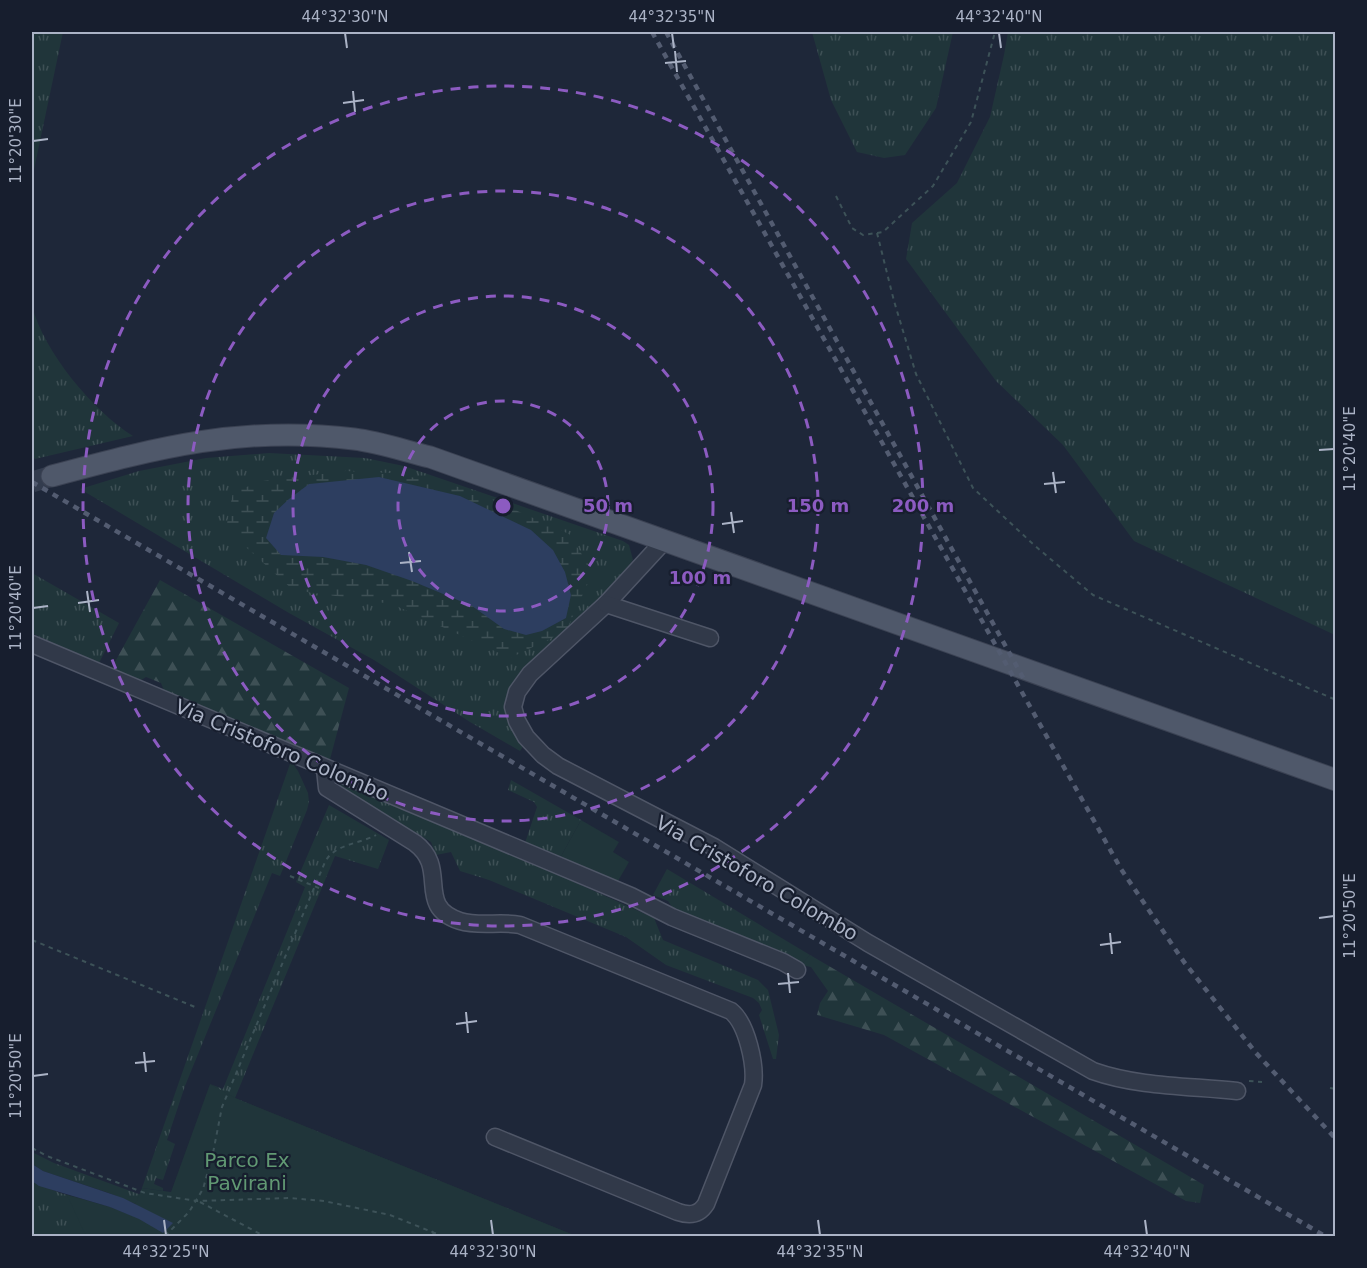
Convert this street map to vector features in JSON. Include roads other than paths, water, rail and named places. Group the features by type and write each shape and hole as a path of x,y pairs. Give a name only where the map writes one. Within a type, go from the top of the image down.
{"main road":[{"path":"52,476 143,452 213,439 290,434 356,439 429,457 1335,780"}],"street":[{"name":"Via Cristoforo Colombo","path":"665,540 606,604 530,674 517,692 513,707 517,721 526,738 543,755 575,776 714,847 868,943 1093,1071 1109,1077 1143,1082 1237,1090"},
{"path":"606,604 710,638"},
{"name":"Via Cristoforo Colombo","path":"32,644 631,896 672,917 783,962 797,970"},
{"path":"326,769 327,789 415,843 424,852 431,866 435,902 440,910 448,915 461,921 474,923 520,925 731,1011 741,1022 753,1070 753,1085 706,1204 701,1211 694,1214 678,1212 495,1137"}],"water":[{"path":"379,477 460,496 531,530 553,550 565,572 571,595 566,618 542,631 526,635 504,629 472,606 412,581 366,565 323,557 281,555 266,538 274,513 309,484"},
{"path":"32,1164 43,1171 123,1198 173,1223 163,1233 139,1219 110,1207 39,1186 32,1181"}],"tunnel":[{"path":"32,482 52,476"}],"railway":[{"path":"652,32 1121,869 1184,962 1256,1053 1336,1139"},
{"path":"666,32 1026,683"},
{"path":"32,482 1325,1236"}],"park label":[{"name":"Parco Ex Pavirani","path":"247,1172"}]}
